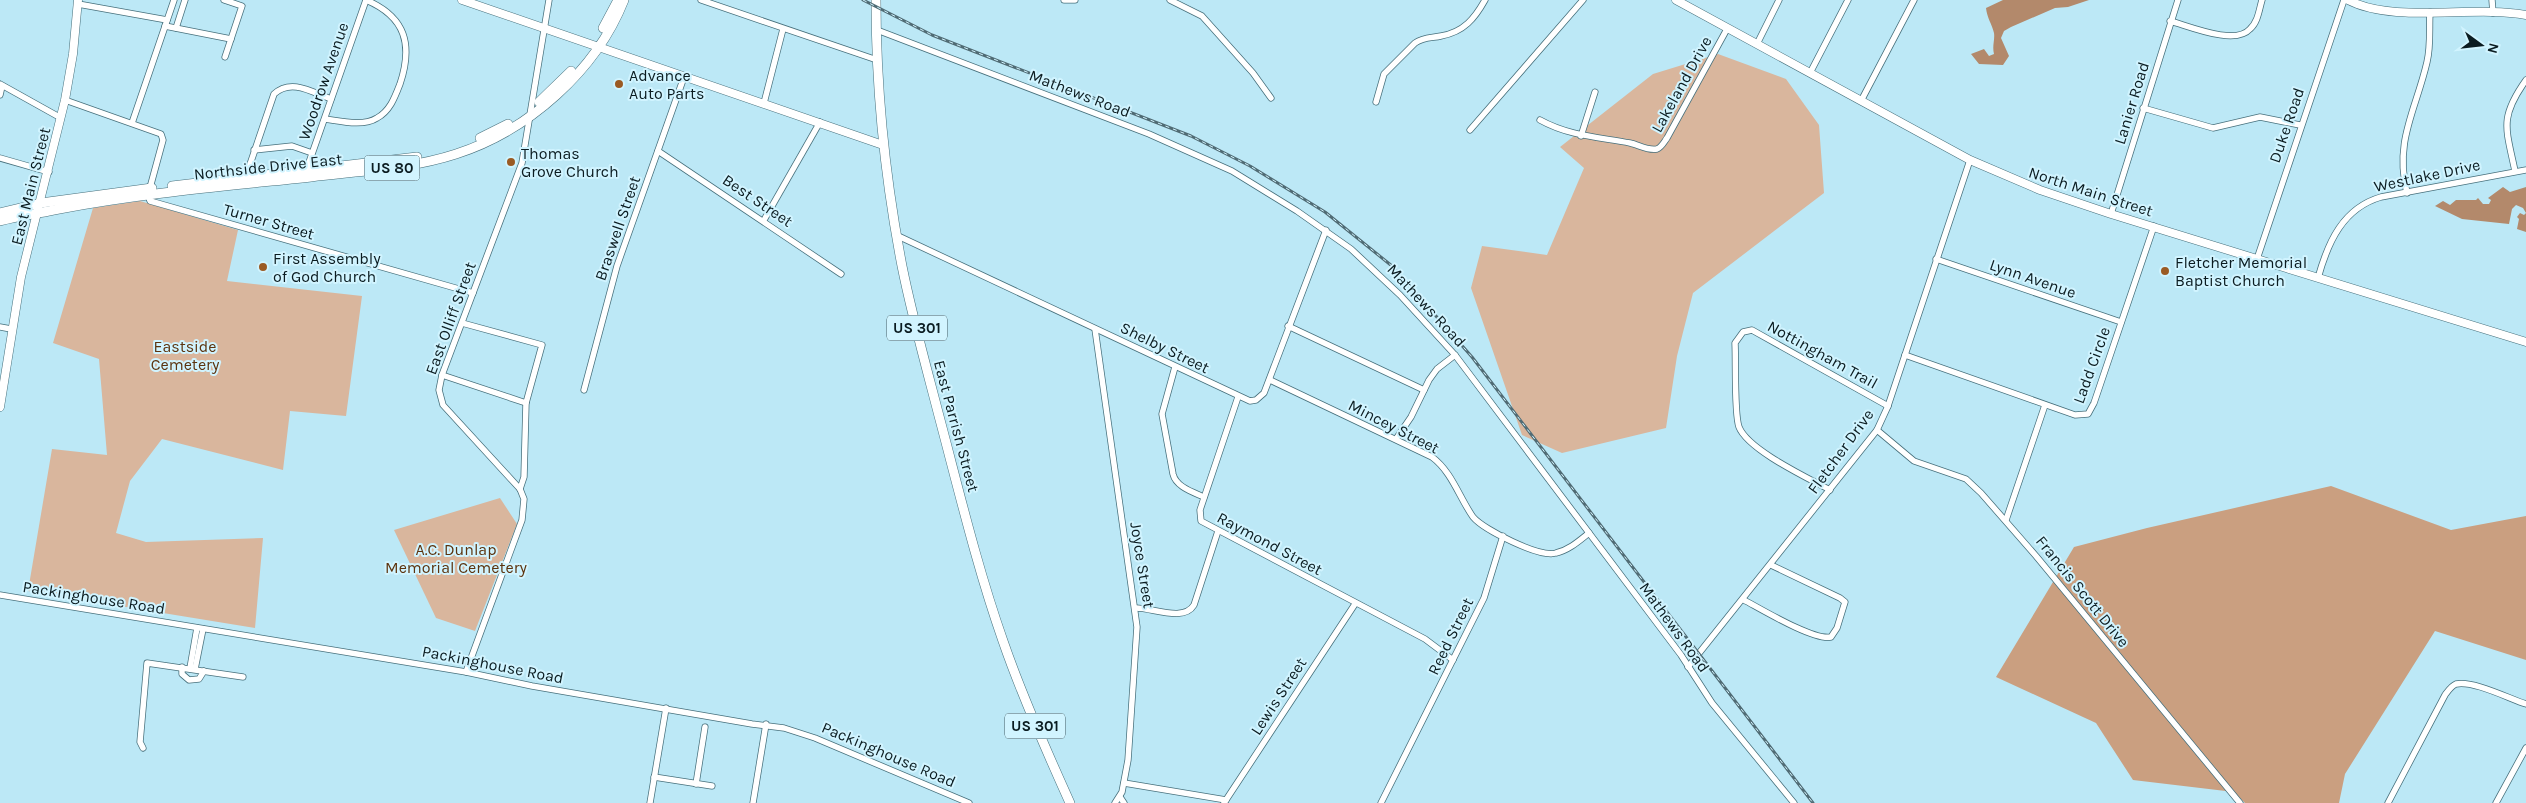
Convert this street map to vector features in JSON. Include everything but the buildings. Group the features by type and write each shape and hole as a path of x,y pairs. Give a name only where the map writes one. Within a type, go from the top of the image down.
{"main road":[{"name":"Northside Drive East","path":"595,46 618,0"},
{"name":"Northside Drive East","path":"0,214 41,203 245,181 387,169 435,160 476,147 530,113 595,46 624,0"},
{"name":"East Parrish Street","path":"876,0 877,60 883,145 896,234 908,294 977,560 1005,647 1032,717 1070,803"},
{"name":"Northside Drive East","path":"245,181 306,171 428,156 456,148 530,113"},
{"name":"Northside Drive East","path":"0,221 149,192"}],"street":[{"path":"132,123 174,0"},
{"path":"176,28 185,0"},
{"path":"224,0 243,3 225,57"},
{"path":"325,119 366,122 377,119 391,105 401,80 408,47 405,36 388,11 366,0"},
{"name":"Woodrow Avenue","path":"306,171 366,0"},
{"name":"East Olliff Street","path":"520,489 443,405 439,390 442,375 522,163 549,0"},
{"path":"701,0 877,60"},
{"path":"1064,0 1075,0"},
{"path":"1170,0 1202,16 1253,72 1271,98"},
{"path":"1376,102 1384,74 1389,67 1421,39 1444,36 1464,28 1474,19 1485,0"},
{"path":"1470,130 1583,0"},
{"name":"North Main Street","path":"1676,0 1970,160 2030,186 2111,214 2526,342"},
{"path":"1757,44 1779,0"},
{"path":"1810,74 1848,0"},
{"path":"1861,102 1914,0"},
{"name":"Lanier Road","path":"2111,214 2178,0"},
{"path":"2170,21 2223,36 2237,36 2250,30 2262,0"},
{"path":"2346,0 2381,11 2526,15"},
{"name":"Duke Road","path":"2257,259 2300,125 2346,0"},
{"path":"2492,0 2493,13"},
{"path":"468,1 544,29 883,145"},
{"path":"78,2 166,23 176,28 231,39"},
{"name":"East Main Street","path":"0,407 11,329 65,100 73,54 78,2"},
{"path":"2407,193 2402,170 2402,156 2407,127 2428,60 2430,12"},
{"name":"Lakeland Drive","path":"1540,120 1559,130 1581,136 1629,143 1651,150 1658,148 1668,138 1727,28"},
{"path":"764,104 783,29"},
{"name":"Mathews Road","path":"877,30 1182,148 1238,175 1326,230 1387,281 1455,355 1688,667 1712,703 1794,803"},
{"name":"Braswell Street","path":"584,390 617,266 684,77"},
{"path":"2515,171 2506,128 2507,113 2526,80"},
{"path":"0,95 1,85 61,118"},
{"path":"245,181 274,94 282,86 292,85 331,100"},
{"path":"1581,136 1595,92"},
{"path":"65,100 161,134 163,140 149,192"},
{"path":"2143,108 2212,128 2260,117 2300,125"},
{"path":"764,220 820,122"},
{"path":"254,150 292,146 312,153"},
{"name":"Best Street","path":"658,151 764,220 841,274"},
{"path":"0,158 49,172"},
{"name":"Fletcher Drive","path":"1688,667 1744,600 1877,430 1888,406 1970,160"},
{"name":"Westlake Drive","path":"2318,278 2340,225 2350,213 2375,199 2526,170"},
{"name":"Turner Street","path":"149,192 150,201 473,293"},
{"name":"Ladd Circle","path":"1905,356 2075,415 2088,414 2094,403 2154,226"},
{"name":"Shelby Street","path":"896,234 1238,397 1250,401 1256,400 1264,393 1270,380 1288,326 1326,230"},
{"name":"Lynn Avenue","path":"1936,259 2121,322"},
{"path":"462,323 542,345 526,403 524,470 520,489 524,499 522,520 466,672"},
{"path":"1288,326 1424,390"},
{"path":"0,327 11,329"},
{"name":"Joyce Street","path":"1095,329 1136,608 1137,651 1128,760 1120,797 1115,803"},
{"name":"Nottingham Trail","path":"1830,490 1765,454 1747,439 1739,427 1735,343 1743,332 1752,330 1888,406"},
{"path":"1396,439 1411,417 1437,369 1455,355"},
{"name":"Raymond Street","path":"1175,366 1162,414 1173,474 1175,481 1204,497 1200,518 1205,524 1425,639 1453,660"},
{"path":"442,375 526,403"},
{"name":"Mincey Street","path":"1270,380 1396,439 1438,462 1474,518 1503,536 1534,551 1551,554 1569,548 1589,533"},
{"path":"1204,497 1238,397"},
{"path":"2006,520 2045,405"},
{"name":"Francis Scott Drive","path":"1877,430 1914,461 1971,482 2006,520 2240,803"},
{"path":"1136,608 1181,614 1189,612 1194,605 1218,531"},
{"name":"Reed Street","path":"1381,803 1484,598 1503,536"},
{"path":"1744,600 1811,634 1827,638 1831,637 1837,628 1844,602 1771,565"},
{"name":"Packinghouse Road","path":"0,595 766,724 815,738 969,803"},
{"name":"Lewis Street","path":"1225,802 1355,604"},
{"path":"192,669 200,628"},
{"path":"143,748 140,742 147,663 243,678"},
{"path":"182,667 182,674 189,680 199,679 204,671"},
{"path":"2388,803 2445,695 2453,685 2475,686 2526,704"},
{"path":"650,803 666,708"},
{"path":"753,803 766,724"},
{"path":"696,784 705,726"},
{"path":"2496,803 2526,748"},
{"path":"654,777 712,786"},
{"path":"1124,783 1225,802"},
{"path":"1120,797 1124,803"}],"green space":[{"path":"1718,54 1786,79 1819,125 1824,193 1693,293 1677,356 1666,428 1562,453 1522,435 1471,288 1482,246 1547,255 1584,168 1560,147 1653,74"},
{"name":"Eastside Cemetery","path":"140,201 238,230 227,281 362,296 346,416 290,411 283,470 162,439 130,481 116,533 146,542 263,538 255,628 28,591 52,449 107,455 99,359 53,343 93,208"},
{"name":"A.C. Dunlap Memorial Cemetery","path":"500,498 517,524 475,631 436,618 394,530"}],"shaded area":[{"path":"2003,0 2089,0 2068,7 2055,8 2004,31 2001,38 2009,56 2003,65 1979,64 1971,54 1984,49 1989,56 1994,54 1994,33 1986,8"},
{"path":"2503,187 2510,192 2526,187 2526,213 2523,208 2516,205 2512,209 2509,224 2462,219 2435,206 2443,201 2450,205 2456,200 2476,200 2478,198 2483,204 2489,204 2491,200 2488,198"},
{"path":"2520,213 2524,215 2526,213 2526,232 2517,229 2519,219 2517,217"},
{"path":"2331,486 2451,530 2526,516 2526,660 2435,631 2345,774 2339,803 2245,803 2234,792 2133,780 2096,723 1996,677 2074,547 2147,528"}],"railway":[{"path":"863,0 932,35 1191,136 1250,166 1325,212 1392,266 1472,357 1813,803"}],"place":[{"name":"Advance Auto Parts","path":"619,84"},
{"name":"Thomas Grove Church","path":"511,162"},
{"name":"First Assembly of God Church","path":"263,267"},
{"name":"Fletcher Memorial Baptist Church","path":"2165,271"}]}
